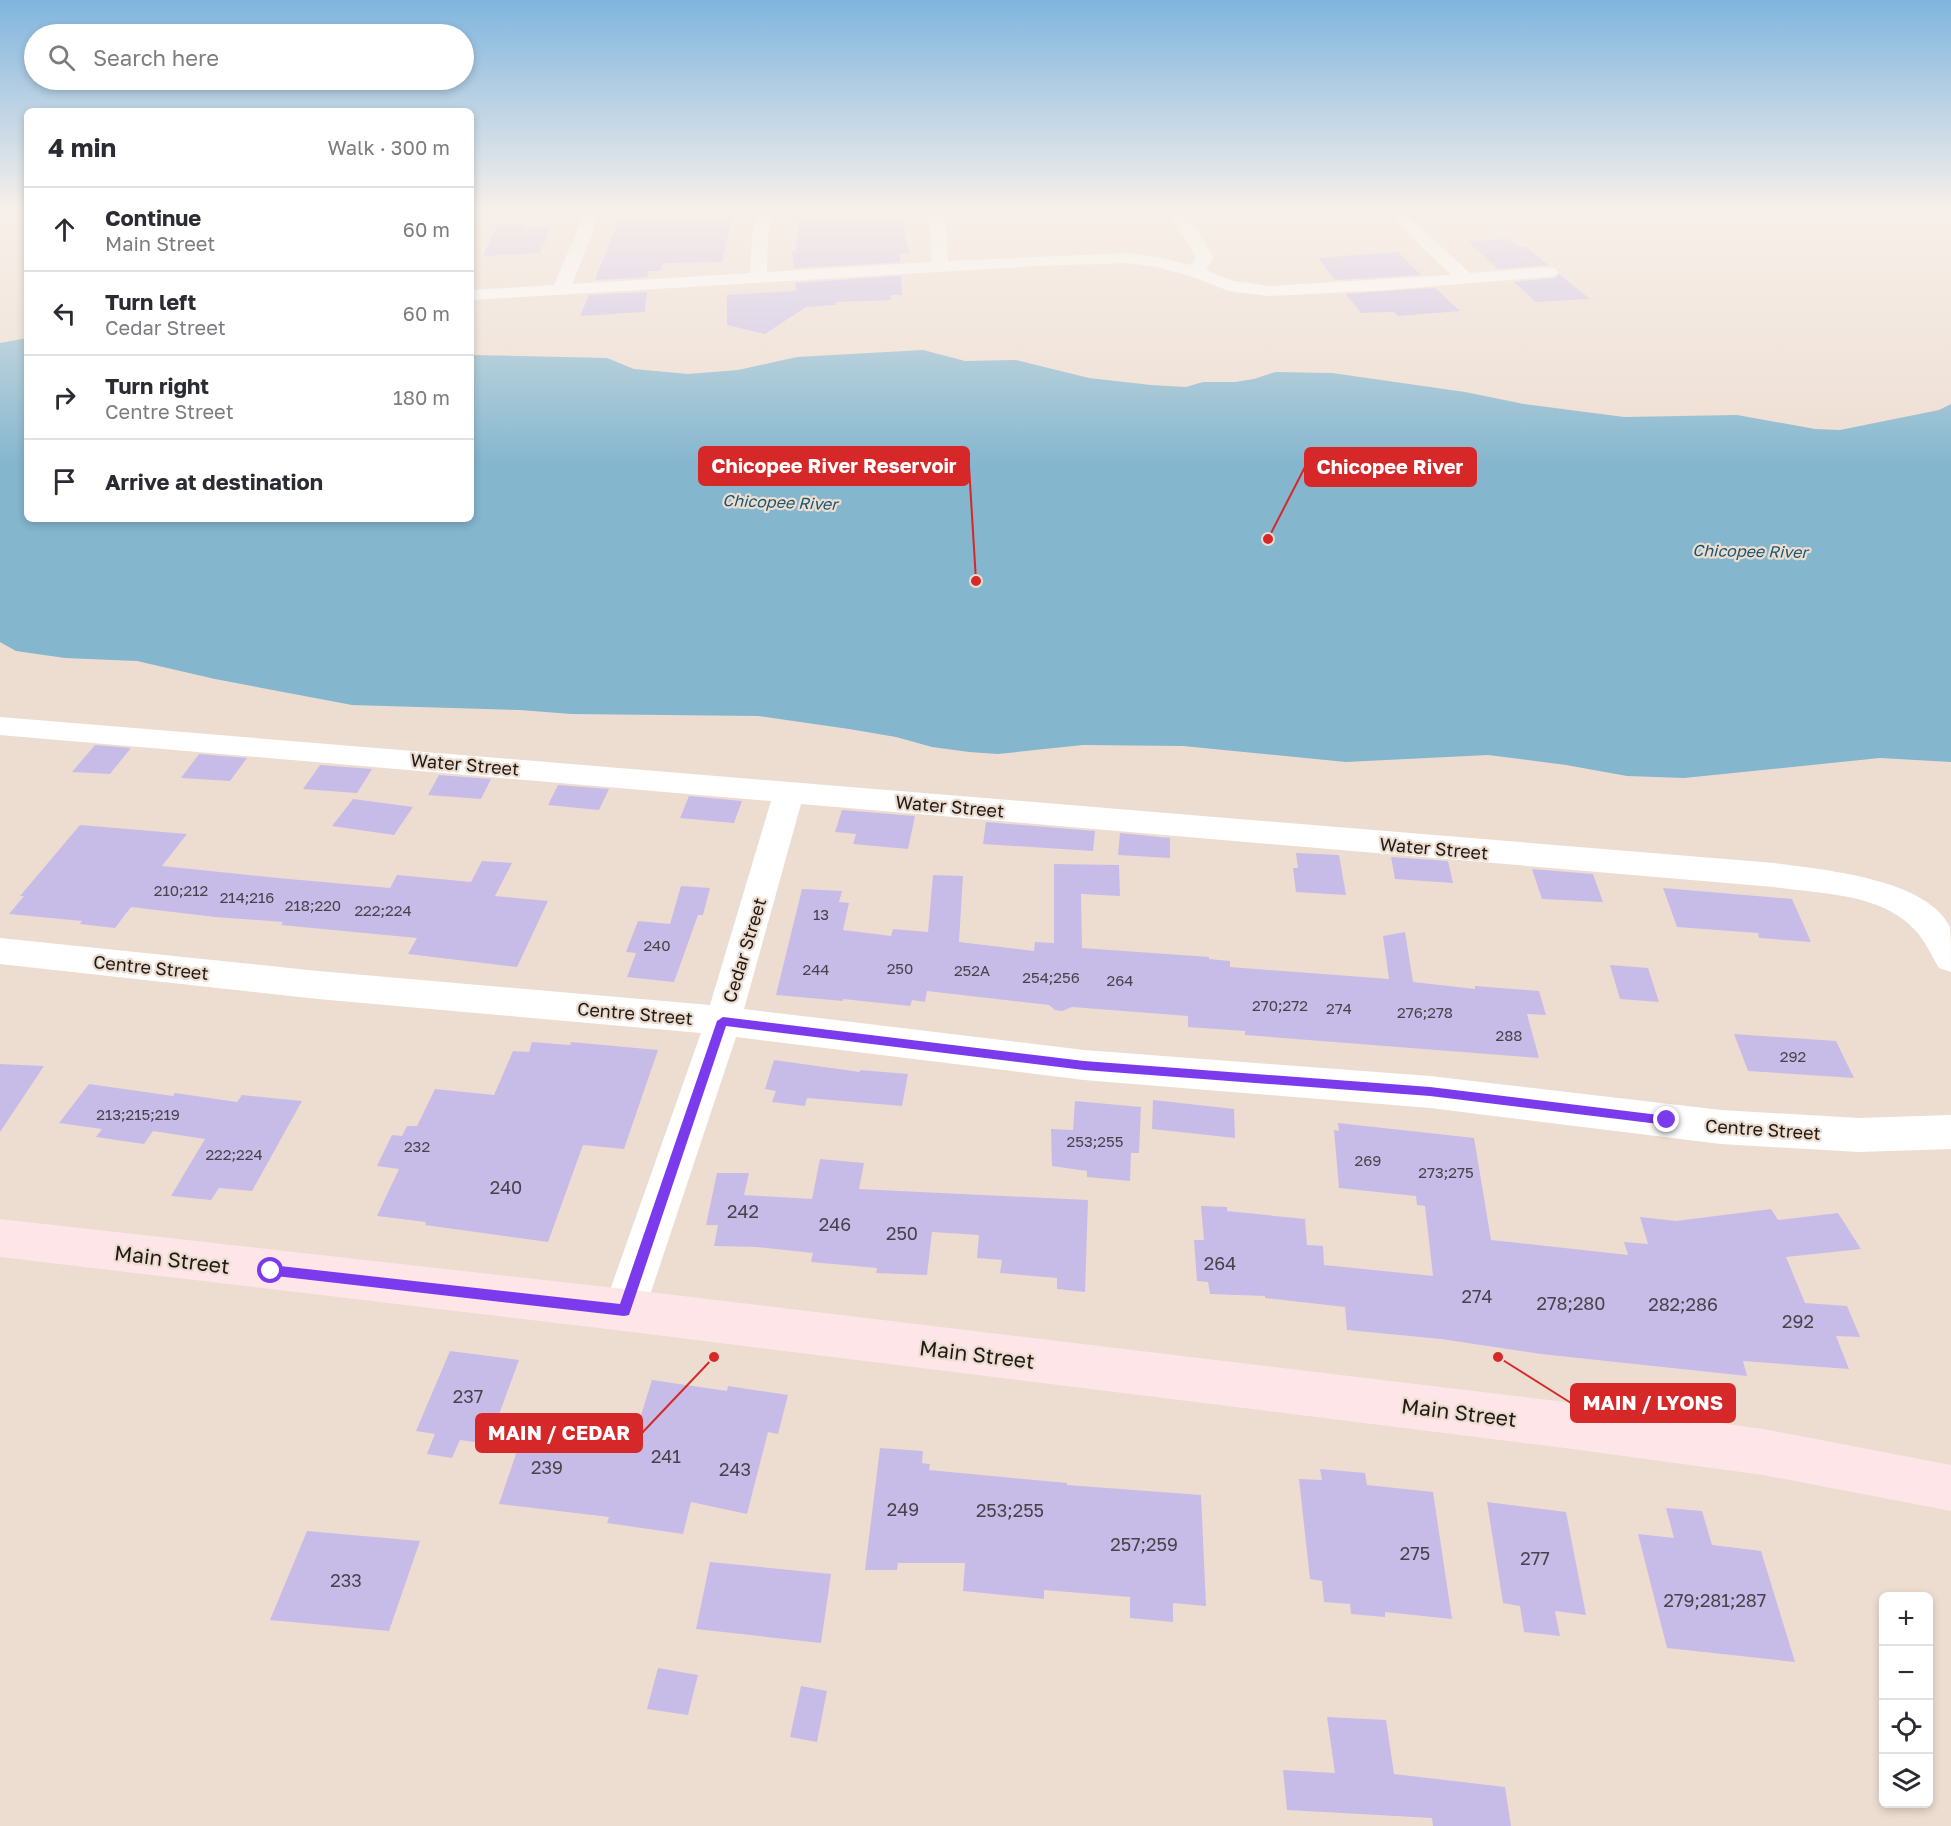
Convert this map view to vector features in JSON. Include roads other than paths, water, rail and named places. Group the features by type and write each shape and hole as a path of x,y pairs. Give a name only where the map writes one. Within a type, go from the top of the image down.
{"main road":[{"name":"Main Street","path":"0,1238 624,1310 1576,1426 1763,1452 1951,1488"}],"street":[{"name":"Water Street","path":"0,726 1774,875 1867,890 1897,901 1920,915 1934,930 1951,959"},
{"name":"Cedar Street","path":"624,1310 723,1021 789,793"},
{"name":"Centre Street","path":"0,951 318,985 723,1021 1084,1065 1430,1092 1721,1127 1859,1136 1951,1132"}],"water":[{"path":"24,339 24,522 474,522 474,355 607,358 634,369 688,374 738,370 797,357 923,350 965,361 1016,360 1089,378 1151,385 1186,387 1203,382 1235,382 1275,372 1332,373 1465,392 1524,404 1624,417 1737,415 1815,429 1840,430 1939,410 1951,404 1951,762 1880,758 1684,778 1627,776 1488,755 1346,762 1183,746 1083,745 998,754 932,747 896,737 758,716 571,714 520,710 352,705 215,679 137,661 65,658 16,651 0,642 0,343"}],"place":[{"name":"Chicopee River","path":"1268,539"},
{"name":"Chicopee River Reservoir","path":"976,581"},
{"name":"MAIN / CEDAR","path":"714,1357"},
{"name":"MAIN / LYONS","path":"1498,1357"}]}
